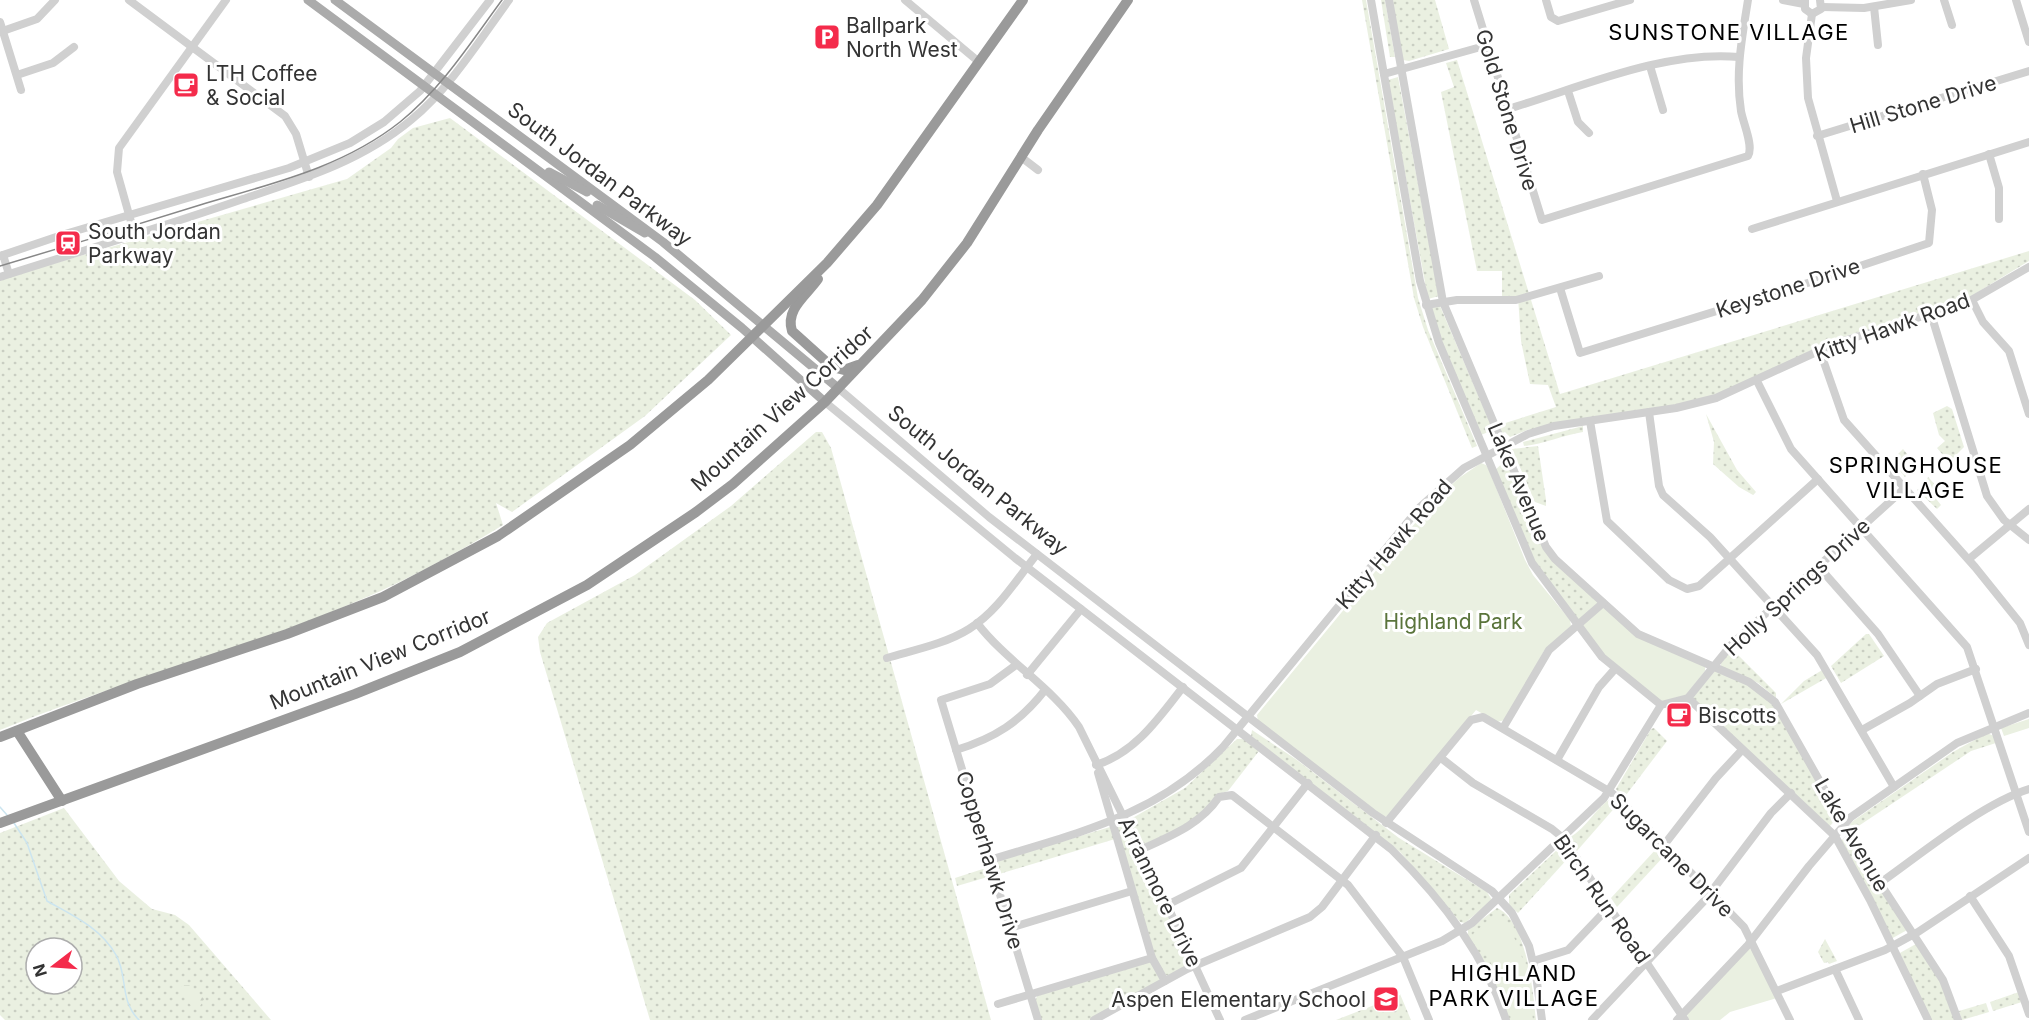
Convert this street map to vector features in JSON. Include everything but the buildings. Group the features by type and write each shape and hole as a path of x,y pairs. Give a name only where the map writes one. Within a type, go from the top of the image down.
{"highway":[{"path":"871,356 851,369 835,369 792,331 790,318 792,311 827,263 877,205 1023,0"},
{"name":"Mountain View Corridor","path":"0,824 408,674 533,616 634,555 696,512 733,484 825,402 922,300 968,243 1021,157 1128,0"},
{"path":"0,737 136,684 328,619 438,570 508,529 630,445 708,380 827,263"},
{"path":"16,731 62,801"}],"main road":[{"name":"South Jordan Parkway","path":"308,0 528,161 663,242 838,388"},
{"name":"South Jordan Parkway","path":"335,0 447,82 596,201 825,402"}],"street":[{"path":"1,31 37,19 55,0"},
{"path":"129,0 285,116 296,134 309,177"},
{"path":"135,236 117,172 119,148 226,0"},
{"path":"9,274 1,255 305,163 338,149 374,129 424,86 490,0"},
{"path":"0,277 135,236 309,177 377,145 412,120 437,95 509,0"},
{"path":"905,0 979,62"},
{"name":"Lake Avenue","path":"1371,0 1426,305 1485,455 1532,563 1614,670 1660,705"},
{"name":"Lake Avenue","path":"1389,0 1443,302 1549,551 1603,603 1643,637 1755,685 1775,702 1844,824 1947,986 1958,1020"},
{"name":"Gold Stone Drive","path":"1474,0 1542,220 1748,156 1750,150 1739,99 1738,57"},
{"path":"1546,0 1555,21 1630,0"},
{"path":"1508,109 1650,66 1689,57 1738,57 1748,0"},
{"path":"1783,0 1804,2 1806,12 1812,14 1817,13 1821,4 1874,7 1911,0"},
{"path":"1944,0 1952,25"},
{"path":"2016,0 2029,42"},
{"path":"1874,7 1878,45"},
{"path":"1812,14 1806,80 1817,136 1837,201"},
{"path":"0,22 21,90"},
{"path":"1384,74 1488,45"},
{"path":"17,75 53,63 74,47"},
{"path":"1650,66 1663,110"},
{"name":"Hill Stone Drive","path":"1817,136 2029,71"},
{"path":"1568,91 1578,122 1589,133"},
{"path":"1752,229 2029,142"},
{"path":"1989,154 1999,188 1999,219"},
{"path":"1021,157 1038,170"},
{"name":"Keystone Drive","path":"1560,288 1580,353 1925,245 1931,237 1932,217 1923,174"},
{"name":"Kitty Hawk Road","path":"990,860 1112,822 1158,800 1187,780 1215,756 1420,507 1455,475 1485,455 1536,431 1701,403 1757,381 1820,351 1972,300 2029,267"},
{"path":"1426,305 1443,302 1510,301 1599,276"},
{"path":"1972,300 1983,322 2009,351 2029,414"},
{"path":"1931,314 1987,496 2008,524 2029,540"},
{"path":"1820,351 1841,416 1969,559 2020,623 2029,645"},
{"path":"1757,381 1788,444 1960,636 1976,669 2029,832"},
{"name":"South Jordan Parkway","path":"838,388 957,492 1248,717 1386,823 1482,883 1500,898 1518,922 1533,961 1542,1020"},
{"name":"South Jordan Parkway","path":"825,402 1027,567 1376,835 1431,892 1460,930 1493,983 1506,1020"},
{"path":"1648,412 1660,490 1729,558 1828,669 1894,787"},
{"path":"1590,421 1604,514 1609,525 1666,578 1687,589 1695,588 1818,479"},
{"name":"Holly Springs Drive","path":"1688,698 1726,649 1905,489"},
{"path":"1969,559 2008,524 2029,509"},
{"path":"887,658 947,640 977,623 992,610 1037,554"},
{"path":"1818,566 1878,634 1920,696"},
{"path":"1503,728 1549,650 1603,603"},
{"path":"1027,675 1081,609"},
{"name":"Arranmore Drive","path":"977,623 1016,665 1073,717 1167,905 1220,1020"},
{"name":"Copperhawk Drive","path":"1016,665 990,684 941,700 1038,1020"},
{"path":"1862,730 1943,681 1976,669"},
{"path":"1557,760 1599,687 1614,670"},
{"path":"1096,765 1112,759 1132,746 1160,718 1183,687"},
{"path":"956,750 987,740 1009,728 1045,690"},
{"path":"1245,1020 1442,941 1460,930 1500,898 1609,791 1660,705 1688,698"},
{"name":"Lake Avenue","path":"1688,698 1834,835 1893,946 1928,1020"},
{"path":"1681,1018 1752,940 1844,824 1957,743 1993,726 2029,713"},
{"name":"Sugarcane Drive","path":"1441,758 1471,720 1477,716 1483,717 1609,791 1740,923 1752,940 1790,1020"},
{"path":"1664,845 1716,778 1742,750"},
{"path":"1386,823 1441,758"},
{"name":"Birch Run Road","path":"1441,758 1473,783 1552,829 1563,838 1647,962 1681,1018"},
{"name":"Arranmore Drive","path":"1096,765 1152,958 1165,981"},
{"path":"1167,905 1236,872 1308,783"},
{"path":"1880,883 1988,808 2016,792 2029,789"},
{"path":"1592,1020 1711,892 1771,813 1791,793"},
{"path":"1140,850 1197,822 1225,794 1232,795 1342,880 1403,957 1429,1020"},
{"path":"1094,1020 1196,965 1306,920 1322,907 1376,835"},
{"path":"1777,991 1893,946 2029,858"},
{"path":"1010,928 1132,891"},
{"path":"1970,896 2011,960 2029,1014"},
{"path":"1533,961 1568,950 1609,907"},
{"path":"998,1004 1152,958"},
{"path":"1835,969 1859,1020"}],"green space":[{"path":"1362,0 1366,0 1418,298 1428,330 1477,446 1472,448 1423,327 1414,298"},
{"path":"1381,0 1385,0 1395,57 1390,57"},
{"path":"1392,0 1435,0 1449,49 1409,61 1403,60"},
{"path":"1457,60 1560,394 2029,251 2029,261 1968,298 1833,340 1723,393 1687,403 1527,430 1510,437 1505,432 1501,434 1499,425 1556,407 1548,385 1530,384 1521,341 1518,297 1502,297 1502,271 1477,271 1441,92 1454,87 1446,63"},
{"path":"1398,77 1439,296 1428,299 1388,80"},
{"path":"450,118 695,300 731,335 645,416 512,512 496,503 503,525 442,560 379,592 336,610 0,730 0,279 347,179 391,148 398,139 413,128"},
{"path":"1440,306 1493,430 1481,435 1439,336 1431,308"},
{"path":"1947,406 1952,409 1964,447 1949,462 1937,448 1945,441 1939,435 1933,413"},
{"path":"1706,414 1737,470 1756,492 1753,495 1739,487 1713,464 1714,442"},
{"path":"1583,426 1583,432 1524,446 1523,442"},
{"path":"816,432 822,432 831,448 991,1020 650,1020 540,652 538,637 547,623 635,575 731,506"},
{"path":"1538,446 1546,506 1535,502 1512,449"},
{"path":"1903,449 1919,468 1910,469 1905,477 1891,461"},
{"path":"1506,460 1544,546 1599,602 1579,620 1540,573 1495,470"},
{"name":"Highland Park","path":"1481,463 1489,470 1533,575 1570,620 1571,626 1544,651 1505,720 1497,722 1476,710 1390,815 1384,817 1258,721 1257,715 1430,505 1459,478"},
{"path":"1928,477 1944,494 1937,500 1941,505 1937,509 1917,490 1924,486"},
{"path":"1603,607 1631,631 1705,666 1705,671 1686,695 1661,702 1603,655 1582,624"},
{"path":"1866,634 1869,634 1884,656 1841,683 1831,666"},
{"path":"1732,649 1776,693 1776,698 1758,683 1721,667 1721,662"},
{"path":"1824,669 1828,677 1781,704 1804,681"},
{"path":"1715,671 1746,684 1772,703 1837,818 1829,827 1694,703 1693,697"},
{"path":"2029,719 2029,728 2004,736 2001,728"},
{"path":"1654,728 1667,741 1623,799 1616,789 1651,729"},
{"path":"1252,730 1297,760 1399,838 1487,892 1492,900 1465,923 1460,922 1400,852 1251,736"},
{"path":"1987,733 1994,736 1996,743 1971,751 1851,831 1850,824 1853,821 1953,752"},
{"path":"1237,739 1245,739 1259,751 1228,791 1219,794 1192,823 1142,845 1139,843 1129,820 1185,788"},
{"path":"1613,798 1618,804 1576,852 1569,841 1570,837 1603,804"},
{"path":"64,808 119,881 152,909 175,915 189,925 271,1020 5,1020 0,1015 0,833"},
{"path":"1122,822 1191,963 1169,976 1156,960 1116,824"},
{"path":"1110,827 1115,839 996,875 994,862"},
{"path":"1847,835 1907,930 1891,939 1841,841"},
{"path":"1559,848 1566,848 1571,855 1518,913 1509,905 1509,895"},
{"path":"1657,848 1665,855 1617,907 1611,898"},
{"path":"989,867 991,876 957,886 955,878"},
{"path":"1497,908 1507,915 1522,942 1527,958 1536,1020 1508,1020 1492,973 1468,937 1468,930"},
{"path":"1497,912 1514,937 1524,963 1533,1020 1513,1020 1497,973 1473,934"},
{"path":"1825,939 1837,961 1829,964 1824,963 1818,952"},
{"path":"1916,944 1943,986 1955,1020 1930,1020 1898,954"},
{"path":"1749,949 1754,950 1777,998 1730,1012 1720,1020 1688,1020 1687,1014 1691,1009"},
{"path":"1150,960 1160,979 1158,982 1089,1020 1041,1020 1035,1001 1037,996"},
{"path":"182,985 189,985 204,999 199,1008 194,1009 179,991"},
{"path":"2019,992 2022,1002 1993,1011 1990,1002"},
{"path":"1400,995 1411,1020 1336,1020"},
{"path":"1986,1003 1989,1012 1962,1020 1959,1011"}],"waterway":[{"path":"0,807 7,815"},
{"path":"14,823 27,843 47,901 94,930 116,955 122,971 126,996 139,1020"}],"tram line":[{"path":"0,266 279,182 330,163 354,151 378,138 415,109 455,64 502,0"}],"place":[{"name":"Ballpark North West","path":"827,37"},
{"name":"LTH Coffee & Social","path":"186,85"},
{"name":"South Jordan Parkway","path":"68,243"},
{"name":"Biscotts","path":"1679,715"},
{"name":"Aspen Elementary School","path":"1386,999"}],"district":[{"name":"SUNSTONE VILLAGE","path":"1729,32"},
{"name":"SPRINGHOUSE VILLAGE","path":"1916,478"},
{"name":"HIGHLAND PARK VILLAGE","path":"1514,986"}]}
